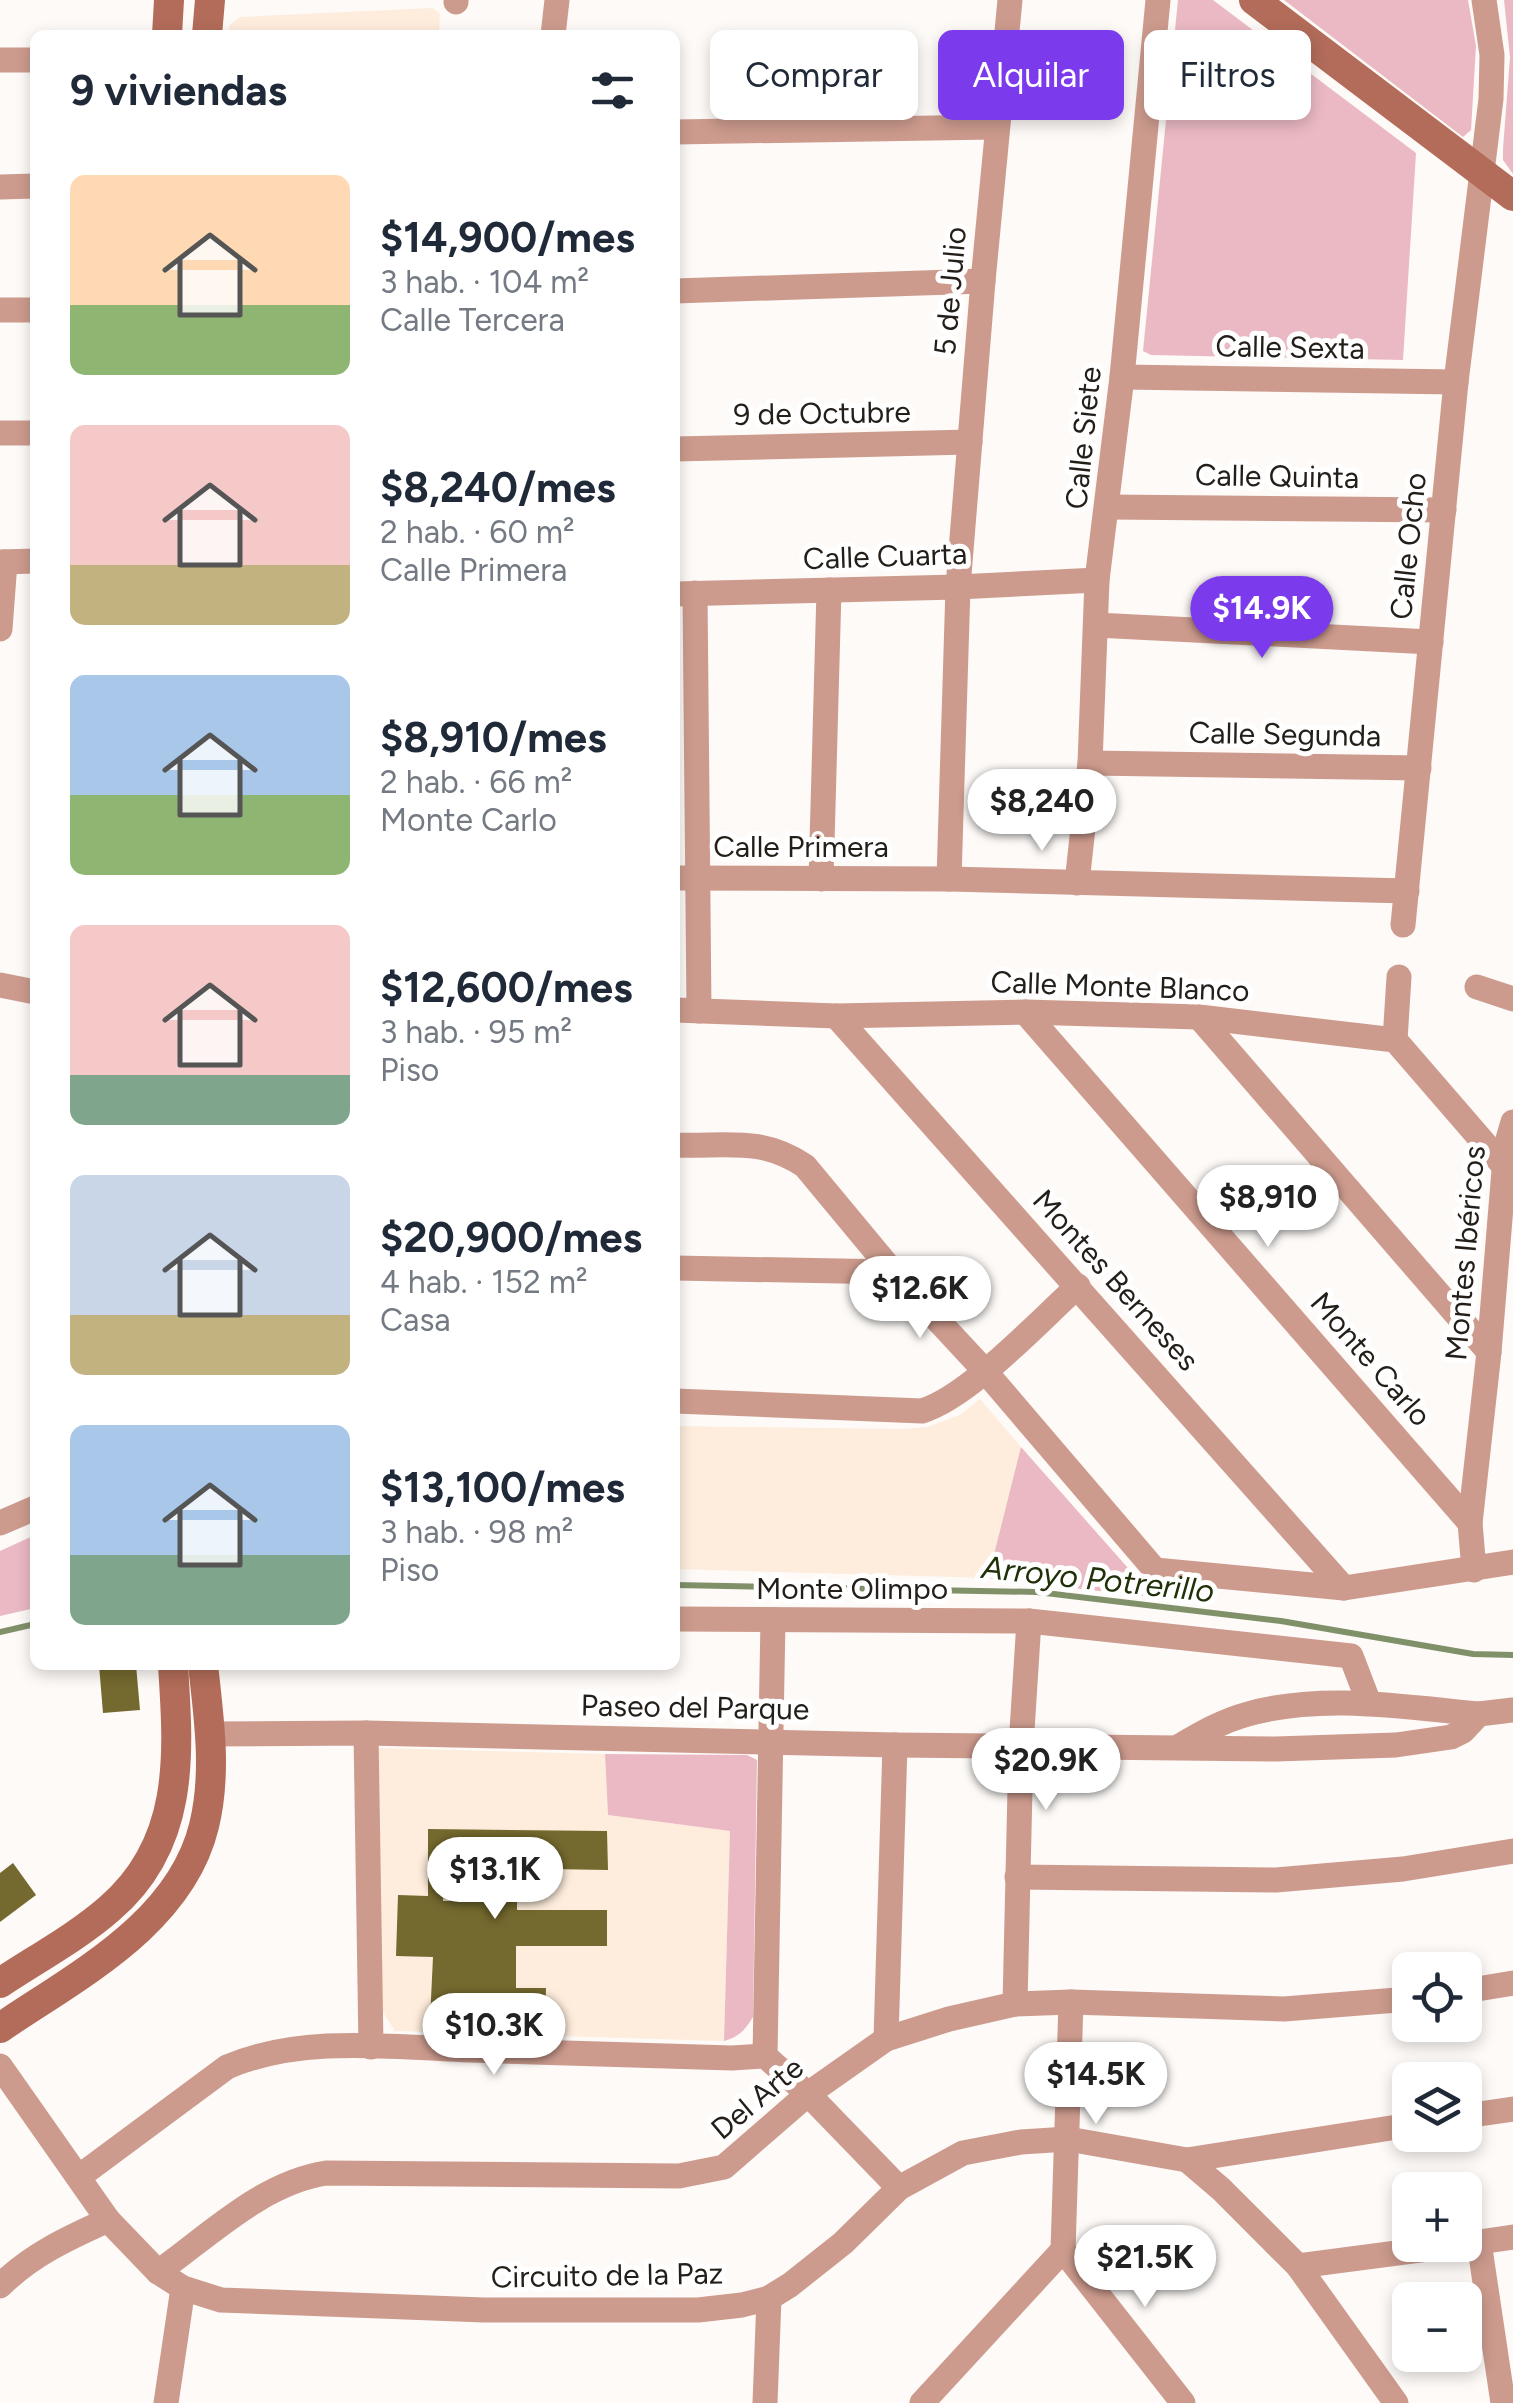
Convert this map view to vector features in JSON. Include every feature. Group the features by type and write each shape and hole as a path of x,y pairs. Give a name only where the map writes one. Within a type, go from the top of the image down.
{"street":[{"path":"167,30 169,0"},
{"path":"207,30 210,0"},
{"path":"554,30 557,0"},
{"name":"5 de Julio","path":"949,879 958,587 982,280 1010,0"},
{"name":"Calle Siete","path":"1078,883 1090,763 1097,580 1122,377 1158,0"},
{"path":"1254,0 1513,196"},
{"name":"Calle Ocho","path":"1403,925 1456,382 1484,175 1492,55 1484,0"},
{"path":"0,60 30,60"},
{"path":"680,132 996,127"},
{"path":"0,187 30,186"},
{"path":"680,291 982,280"},
{"path":"0,310 30,310"},
{"name":"Calle Sexta","path":"1122,377 1456,382"},
{"path":"0,434 30,433"},
{"name":"9 de Octubre","path":"680,449 970,442"},
{"name":"Calle Quinta","path":"1108,507 1444,510"},
{"path":"0,629 2,562 30,561"},
{"name":"Calle Cuarta","path":"685,594 1097,580"},
{"path":"821,879 829,590"},
{"path":"685,594 687,1011"},
{"path":"1096,626 1431,642"},
{"name":"Calle Segunda","path":"1090,763 1419,768"},
{"name":"Calle Primera","path":"687,878 949,879 1407,891"},
{"path":"1400,977 1395,1040 1504,1166"},
{"path":"0,985 30,991"},
{"path":"1477,987 1513,999"},
{"name":"Calle Monte Blanco","path":"687,1011 836,1016 1025,1012 1200,1017 1395,1040"},
{"name":"Monte Carlo","path":"1025,1012 1470,1523"},
{"name":"Montes Berneses","path":"836,1016 1344,1588"},
{"path":"1200,1017 1489,1352"},
{"name":"Montes Ibéricos","path":"1474,1570 1470,1523 1504,1166 1513,1122"},
{"path":"680,1146 757,1144 786,1154 818,1180 893,1272 984,1370 1155,1570 1344,1588 1513,1562"},
{"path":"680,1268 893,1272"},
{"path":"680,1401 922,1411 938,1406 984,1370 1078,1286"},
{"path":"0,1524 30,1510"},
{"name":"Monte Olimpo","path":"680,1618 1029,1621 1351,1656 1369,1703"},
{"path":"766,2056 773,1620"},
{"path":"1015,2004 1021,1746 1029,1621"},
{"path":"0,1982 109,1909 138,1878 158,1845 170,1815 175,1778 173,1670"},
{"path":"0,2028 131,1938 166,1899 190,1864 204,1828 210,1783 211,1734 204,1670"},
{"name":"Paseo del Parque","path":"1177,1748 1216,1725 1246,1714 1285,1707 1369,1703 1479,1714 1513,1710"},
{"name":"Paseo del Parque","path":"211,1734 1343,1748 1458,1735 1479,1714"},
{"path":"366,1733 371,2046"},
{"path":"886,2038 896,1745"},
{"path":"1017,1877 1276,1880 1403,1869 1513,1850"},
{"path":"1482,1988 1513,1983"},
{"name":"Del Arte","path":"158,2272 276,2187 301,2176 704,2174 724,2167 808,2094 886,2038 1015,2004 1071,2002 1284,2009 1392,2001"},
{"path":"922,2403 1063,2250 1071,2002"},
{"path":"80,2176 228,2067 252,2056 282,2050 371,2046 766,2056 899,2188"},
{"name":"Circuito de la Paz","path":"0,2066 108,2220 158,2272 184,2288 221,2300 484,2310 698,2310 769,2298 815,2268 899,2188 963,2153 1022,2142 1068,2139 1187,2160"},
{"path":"1482,2114 1513,2109"},
{"path":"1187,2160 1392,2128"},
{"path":"1187,2160 1298,2266 1396,2403"},
{"path":"0,2286 50,2246 108,2220"},
{"path":"1482,2242 1513,2237"},
{"path":"1063,2250 1183,2403"},
{"path":"1298,2266 1392,2254"},
{"path":"1471,2262 1503,2403"},
{"path":"166,2403 184,2288"},
{"path":"765,2403 769,2298"}],"shaded area":[{"path":"1178,0 1213,0 1253,30 1175,30"},
{"path":"1284,0 1468,0 1476,46 1471,130 1463,137"},
{"path":"1504,0 1513,0 1513,174 1503,160 1510,57"},
{"path":"433,8 440,14 439,30 229,30 240,17"},
{"path":"1311,74 1416,153 1403,360 1151,355 1143,351 1166,120 1311,120"},
{"path":"980,1399 1021,1447 988,1578 680,1569 680,1426 904,1429 927,1427 960,1415"},
{"path":"1021,1447 1143,1585 1151,1586 1151,1597 988,1578"},
{"path":"30,1537 30,1609 0,1616 0,1551"},
{"path":"379,1748 605,1754 608,1815 730,1831 724,2041 395,2031 381,2009"},
{"path":"605,1754 747,1755 757,1760 753,2017 734,2037 724,2041 730,1831 608,1815"}],"building":[{"path":"99,1670 136,1670 140,1710 103,1713"},
{"path":"428,1829 607,1831 608,1870 444,1867 443,1901 517,1901 517,1910 607,1910 607,1946 516,1946 516,1988 546,1988 545,2024 430,2020 433,1957 396,1956 398,1895 428,1896"},
{"path":"13,1863 36,1895 0,1922 0,1873"}],"waterway":[{"name":"Arroyo Potrerillo","path":"680,1585 1037,1592 1281,1621 1473,1654 1513,1655"},
{"name":"Arroyo Potrerillo","path":"0,1632 30,1625"}]}
